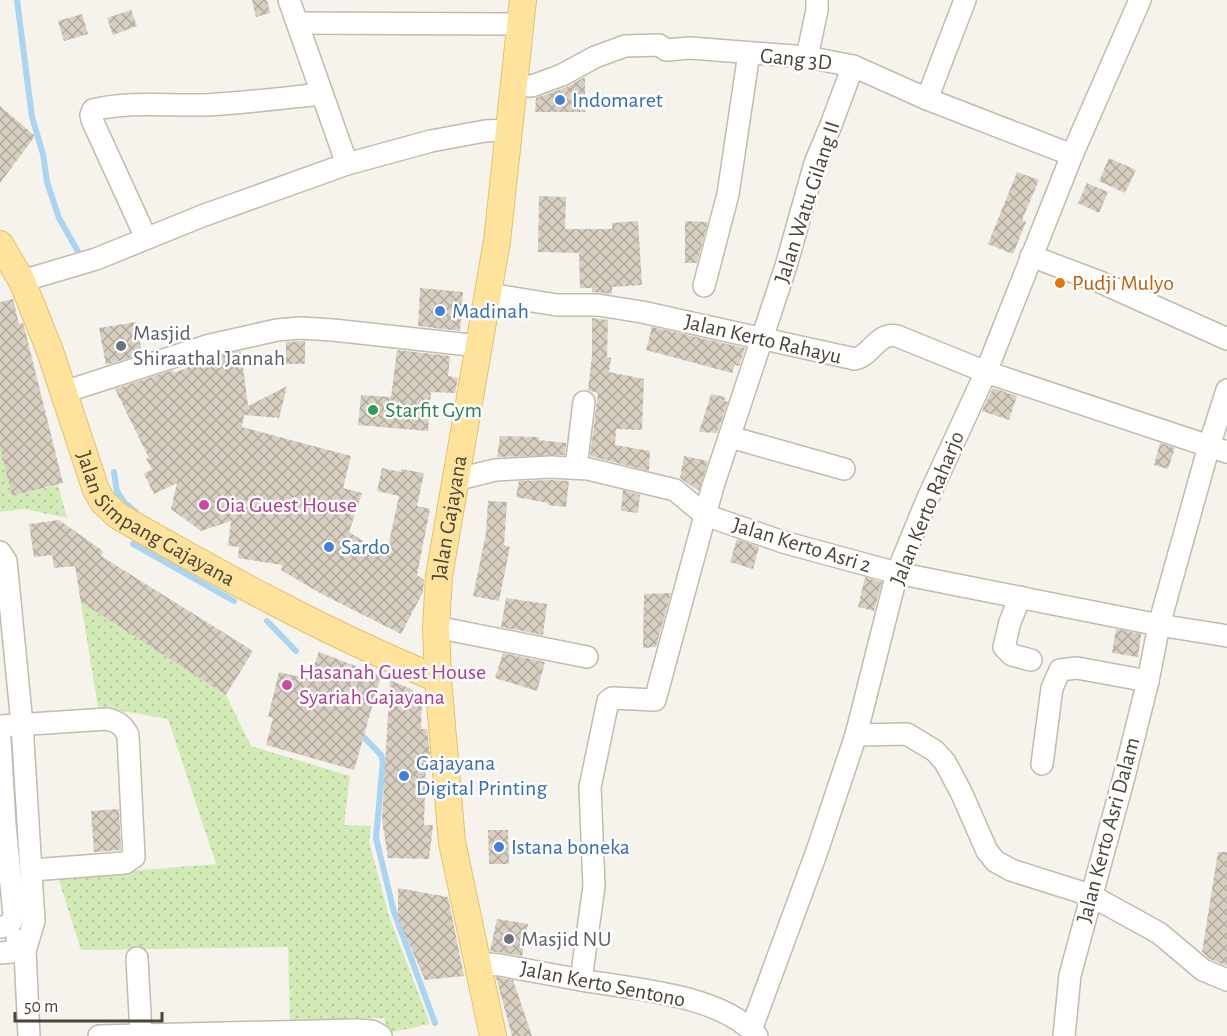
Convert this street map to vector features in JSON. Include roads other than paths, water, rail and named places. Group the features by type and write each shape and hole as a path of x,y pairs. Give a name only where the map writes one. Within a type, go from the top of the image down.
{"main road":[{"name":"Jalan Gajayana","path":"493,1036 452,842 438,679 436,627 439,576 497,241 521,12"},
{"name":"Jalan Simpang Gajayana","path":"0,244 22,281 64,392 96,490 103,502 118,516 217,573 322,628 438,679"}],"street":[{"path":"290,0 347,164"},
{"path":"807,57 817,0"},
{"path":"927,99 965,0"},
{"name":"Jalan Kerto Raharjo","path":"754,1033 856,735 897,573 927,500 986,372 1072,155 1140,0"},
{"path":"298,23 521,12"},
{"name":"Gang 3D","path":"512,85 532,86 562,75 595,57 624,46 659,45 666,50 690,48 807,57 853,66 927,99 1072,155"},
{"path":"704,286 728,194 749,53"},
{"name":"Jalan Watu Gilang II","path":"581,980 594,886 590,787 608,701 612,698 655,700 705,514 786,267 815,163 853,66"},
{"path":"146,238 92,120 93,110 137,105 205,105 321,94"},
{"path":"22,281 96,259 146,238 347,164 430,141 485,131 508,130"},
{"path":"1031,256 1100,282 1227,339"},
{"name":"Jalan Kerto Rahayu","path":"488,294 557,305 598,305 855,359 862,357 882,338 892,335 986,372 1218,449"},
{"path":"64,392 210,345 278,330 300,328 333,330 479,346"},
{"name":"Jalan Kerto Asri Dalam","path":"1064,1036 1070,975 1090,895 1124,777 1148,681 1159,625 1218,449 1227,390"},
{"path":"576,468 584,402"},
{"path":"730,437 844,469"},
{"name":"Jalan Kerto Asri 2","path":"455,480 495,470 551,466 588,469 675,490 705,514 783,542 897,573 1159,625 1227,636"},
{"path":"0,552 6,561 14,713 32,870 34,921 25,951 29,1036"},
{"path":"1020,597 1010,622 1004,647 1012,655 1031,660"},
{"path":"436,627 587,657"},
{"path":"1042,764 1052,688 1060,670 1077,668 1148,681"},
{"path":"0,726 14,713 107,719 125,728 128,735 134,858 125,863 32,870"},
{"path":"856,735 906,734 935,751 945,762 987,851 995,861 1011,870 1090,895 1159,933 1203,970 1227,980"},
{"path":"0,739 2,825 7,848 14,914 12,923 4,927 25,951"},
{"path":"2,825 27,822"},
{"path":"7,848 29,846"},
{"path":"0,953 25,951"},
{"path":"137,958 141,1034"},
{"name":"Jalan Kerto Sentono","path":"476,963 500,965 675,995 727,1014 754,1033"},
{"path":"99,1036 356,1029 372,1031 381,1036"}],"waterway":[{"path":"17,0 32,117 43,154 47,182 59,218 80,255"},
{"path":"114,472 117,493"},
{"path":"117,491 124,502 136,512"},
{"path":"133,544 234,601"},
{"path":"267,621 296,651"},
{"path":"358,731 381,755 383,761 376,838 394,912 435,1023"}],"place":[{"name":"Indomaret","path":"560,100"},
{"name":"Pudji Mulyo","path":"1060,283"},
{"name":"Madinah","path":"440,311"},
{"name":"Masjid Shiraathal Jannah","path":"121,346"},
{"name":"Starfit Gym","path":"373,410"},
{"name":"Oia Guest House","path":"204,505"},
{"name":"Sardo","path":"329,547"},
{"name":"Hasanah Guest House Syariah Gajayana","path":"287,685"},
{"name":"Gajayana Digital Printing","path":"404,776"},
{"name":"Istana boneka","path":"499,847"},
{"name":"Masjid NU","path":"509,939"}]}
